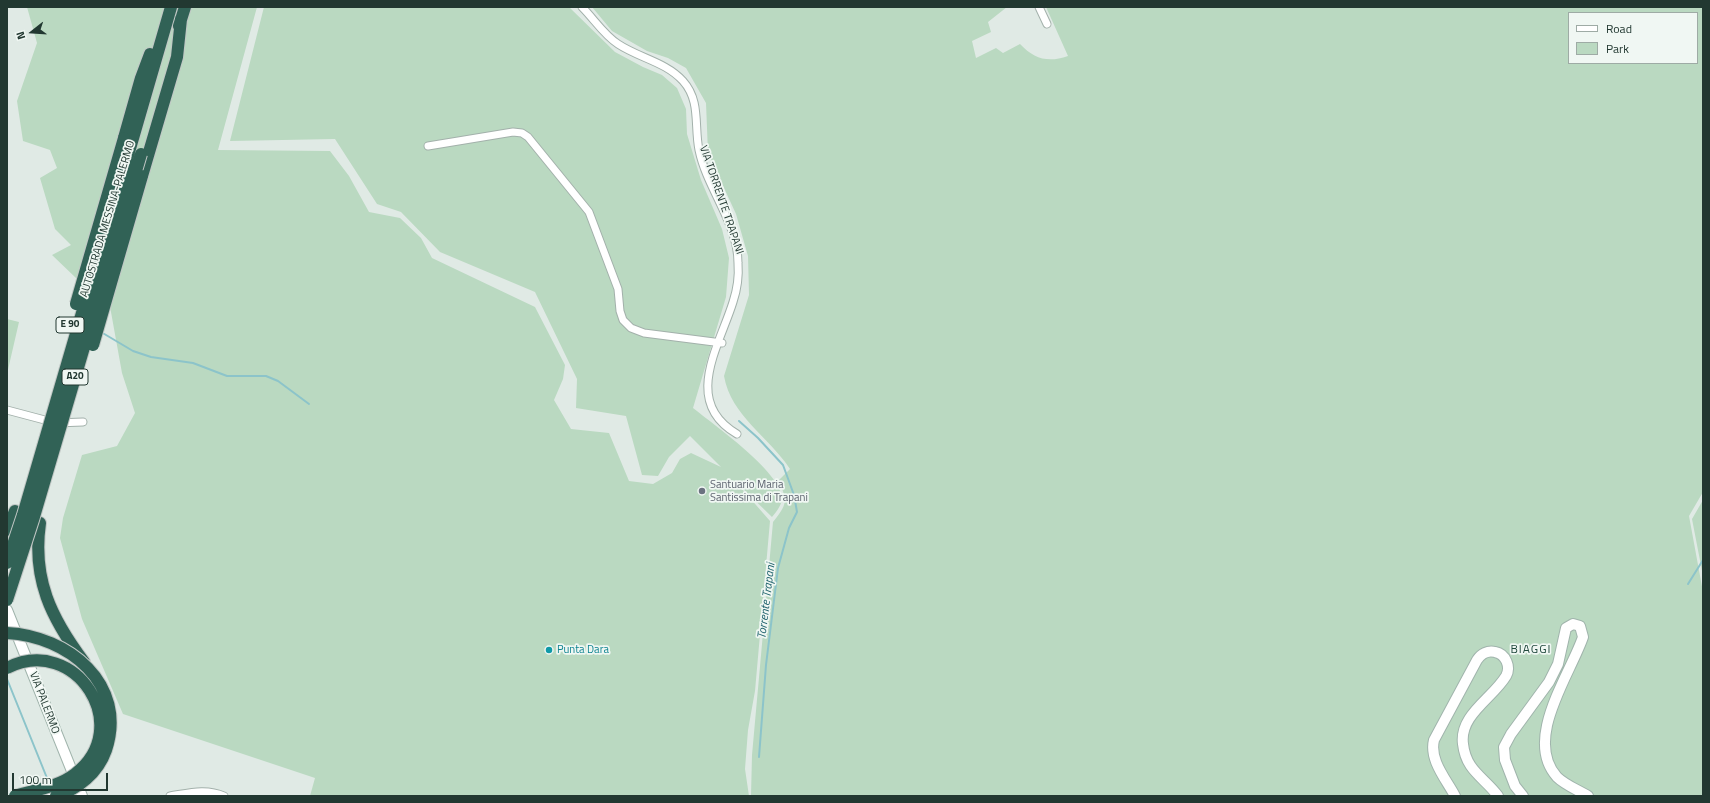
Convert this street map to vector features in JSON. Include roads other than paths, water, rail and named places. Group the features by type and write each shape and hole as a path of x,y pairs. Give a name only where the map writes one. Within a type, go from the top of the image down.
{"highway":[{"name":"AUTOSTRADA MESSINA-PALERMO","path":"7,563 135,153 185,7"},
{"name":"AUTOSTRADA MESSINA-PALERMO","path":"7,600 33,520 135,153 170,11"},
{"name":"E 90","path":"7,530 16,511 141,78 160,30 170,11"},
{"path":"52,794 76,787 92,773 105,754 110,737 111,722 107,699 102,686 60,628 46,598 38,563 38,533 177,57 181,19"},
{"path":"7,633 25,635 61,647 79,659 90,669"},
{"path":"7,668 17,664 39,660 55,663 69,669 86,683 94,695 100,722 95,749 88,762 76,774 57,784 15,796"}],"main road":[{"name":"VIA PALERMO","path":"7,610 82,796"},
{"path":"1522,796 1515,786 1505,760 1505,744 1550,682 1558,664 1566,628 1573,624 1580,626 1583,637 1548,720 1544,740 1550,764 1555,775 1563,782 1588,796"},
{"path":"1455,796 1436,762 1433,751 1434,740 1477,660 1483,654 1494,652 1505,658 1508,668 1507,674 1470,719 1462,741 1472,771 1498,796"}],"street":[{"path":"428,146 513,132 518,132 528,137 589,212 618,289 622,316 628,326 634,330 644,333 720,343 734,300 738,256 728,222 700,152 694,99 684,81 670,69 629,50 613,40 582,7"},
{"name":"VIA TORRENTE TRAPANI","path":"587,7 614,37 676,70 688,82 697,98 700,110 699,133 702,151 730,221 741,256 737,300 720,343 712,372 710,390 716,409 737,434"},
{"path":"1039,7 1047,24"},
{"path":"7,410 56,423 83,422"},
{"path":"52,794 76,782"},
{"path":"170,796 201,792 214,792 224,796"}],"waterway":[{"path":"101,332 133,351 151,357 193,363 227,376 266,376 278,381 309,404"},
{"name":"Torrente Trapani","path":"739,421 758,438 783,465 794,495 797,512 789,528 778,568 766,665 759,757"},
{"path":"1688,584 1703,560"},
{"path":"7,679 49,783"}],"place":[{"name":"Santuario Maria Santissima di Trapani","path":"702,491"},
{"name":"Punta Dara","path":"549,650"}],"district":[{"name":"BIAGGI","path":"1531,650"}]}
